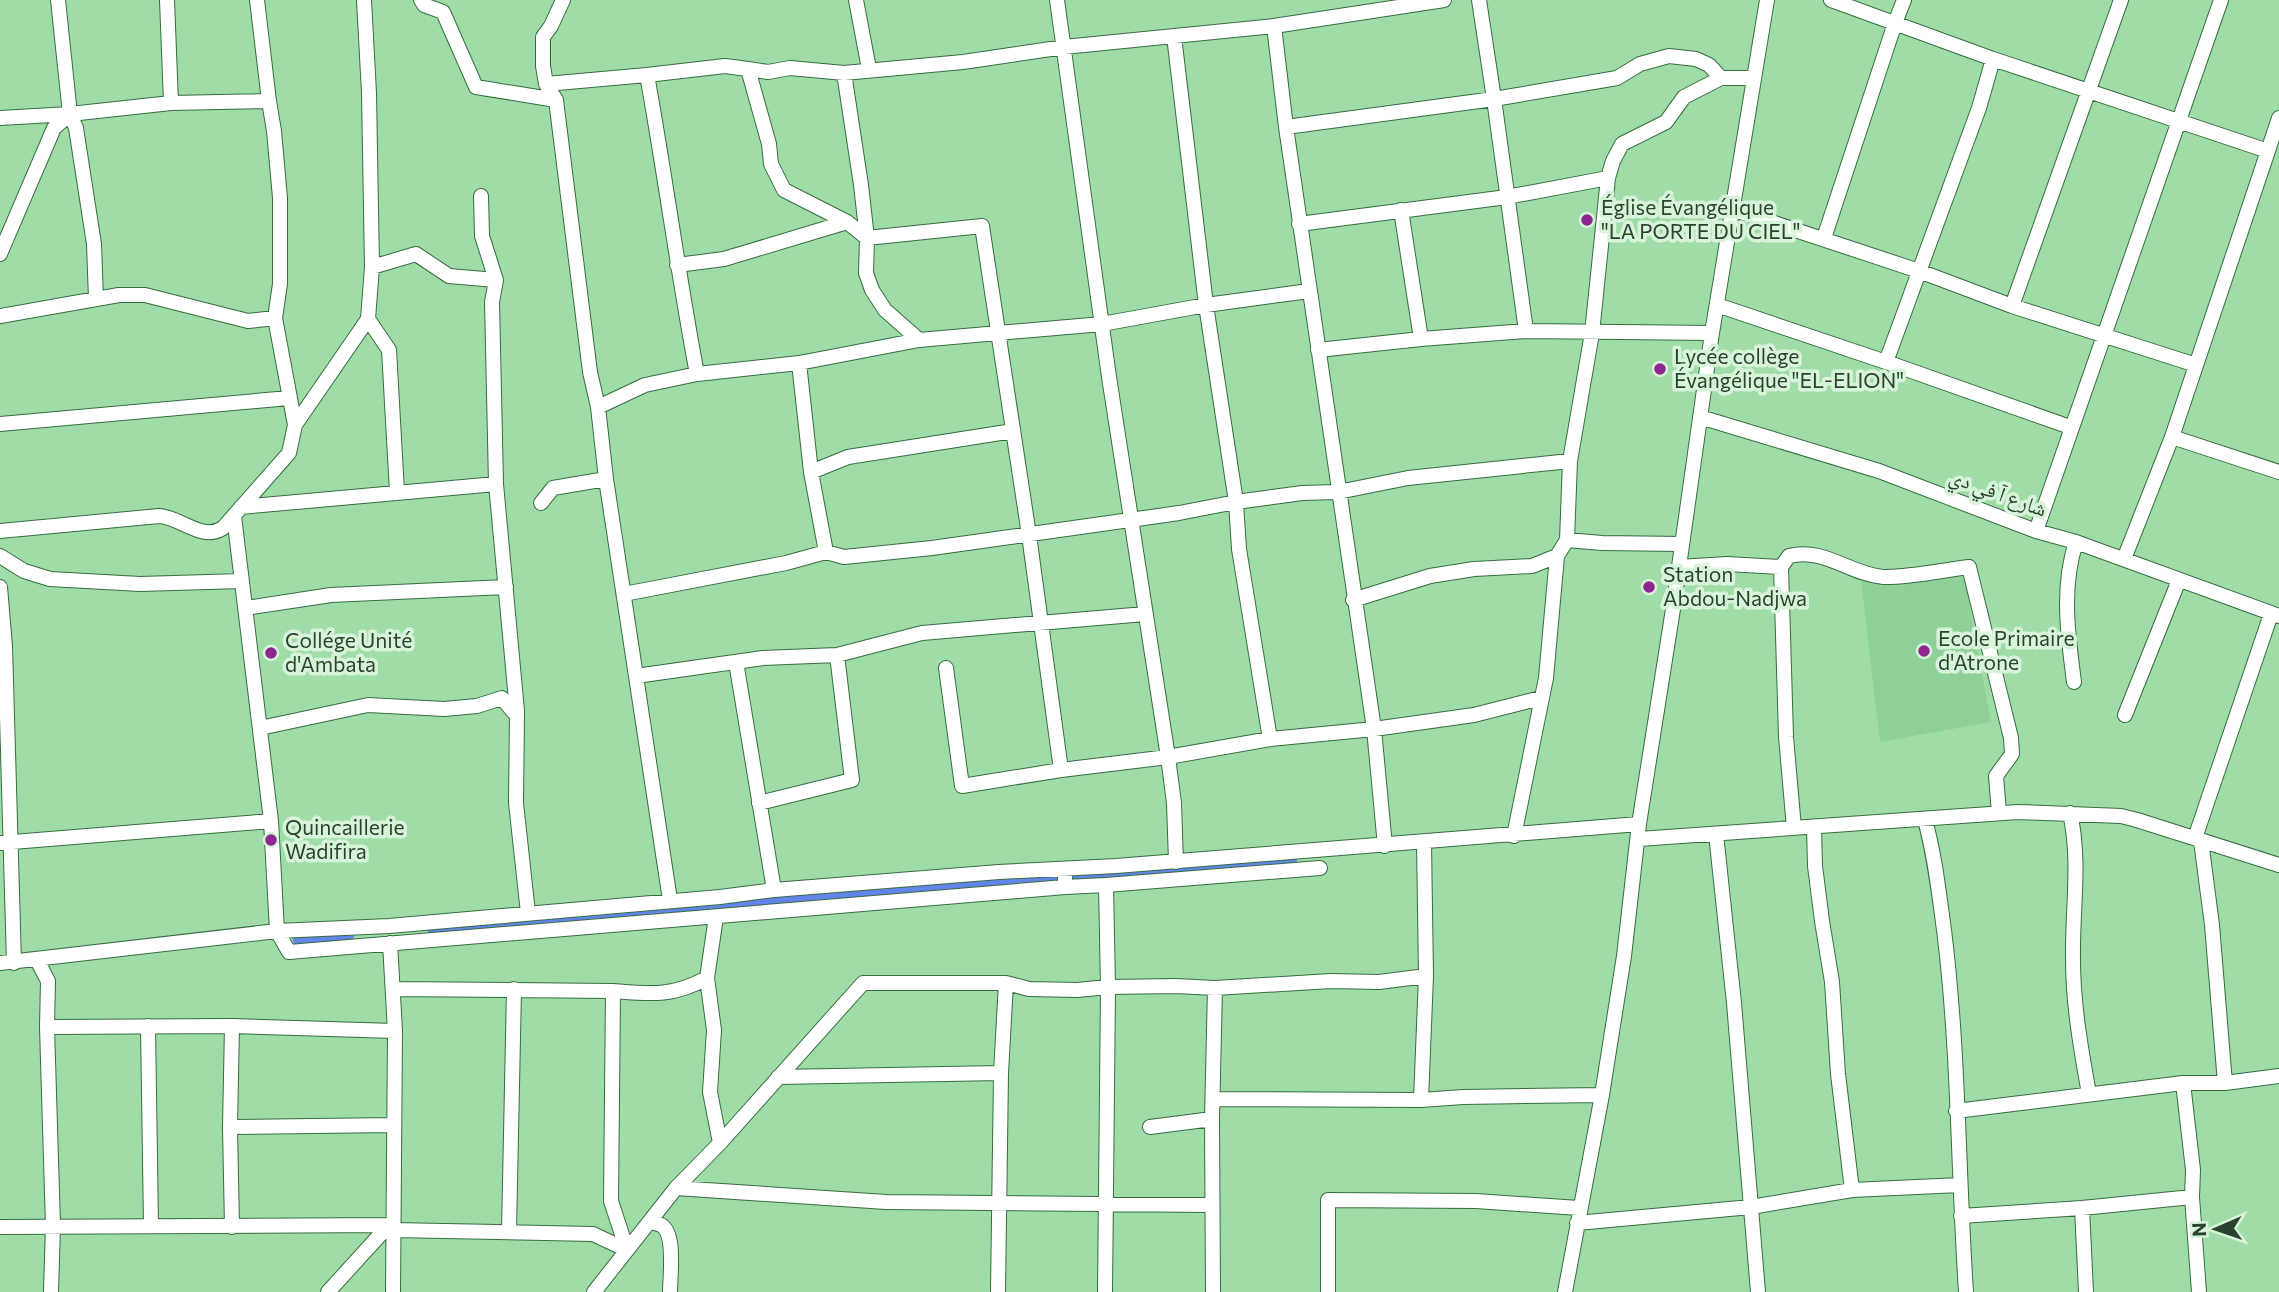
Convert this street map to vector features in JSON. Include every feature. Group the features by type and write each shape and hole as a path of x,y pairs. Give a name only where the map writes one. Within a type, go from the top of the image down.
{"street":[{"path":"58,0 70,114 76,128 94,244 96,299"},
{"path":"257,0 280,198 280,284 275,318 295,425"},
{"path":"0,531 159,516 170,517 211,533 223,528 289,453 295,425 368,319 373,267 364,0"},
{"path":"421,0 424,5 443,12 476,87 556,100"},
{"path":"856,0 869,69"},
{"path":"1057,0 1102,324 1168,757 1174,803 1176,862"},
{"path":"546,84 725,66 768,72 790,68 844,73 963,62 1064,47 1274,26 1374,6 1444,0"},
{"path":"1479,0 1526,331"},
{"path":"1565,1292 1602,1095 1624,956 1639,824 1712,333 1767,0"},
{"path":"1830,0 1993,59 2268,151"},
{"path":"1824,238 1904,0"},
{"path":"2012,306 2121,0"},
{"path":"2036,531 2070,427 2221,0"},
{"path":"170,1 171,103"},
{"path":"567,1 543,37 543,66 546,84 556,100 590,372 598,407 606,479 670,900"},
{"path":"1274,26 1309,291 1374,729 1385,846"},
{"path":"1174,36 1206,305 1236,502 1239,549 1270,738"},
{"path":"1286,127 1494,99 1617,78 1640,64 1669,56 1696,59 1709,65 1721,79"},
{"path":"1886,362 1979,108 1993,59"},
{"path":"748,69 769,144 771,164 784,190 847,222 867,238 982,226 1029,535 1061,770"},
{"path":"844,73 867,238 866,272 872,290 885,310 919,340"},
{"path":"647,75 697,374"},
{"path":"1514,836 1546,678 1557,556 1567,540 1570,461 1592,333 1608,178 1613,161 1622,144 1666,122 1684,97 1721,79 1753,78"},
{"path":"0,118 70,114 171,103 268,101"},
{"path":"0,254 54,128 70,114"},
{"path":"2124,559 2172,437 2279,118"},
{"path":"1300,224 1507,197 1608,178"},
{"path":"481,196 482,236 496,280 492,302 496,484 517,716 516,803 528,913"},
{"path":"1732,209 1824,238 2012,306 2196,365"},
{"path":"1401,211 1421,339"},
{"path":"677,265 724,259 847,222"},
{"path":"373,267 416,254 449,276 496,280"},
{"path":"598,407 645,385 697,374 799,363 919,340 1102,324 1206,305 1309,291"},
{"path":"0,316 118,295 145,295 248,321 275,318"},
{"path":"1717,305 2070,427"},
{"path":"368,319 389,350 397,492"},
{"path":"1318,350 1526,331 1712,333"},
{"path":"799,363 811,472 826,552"},
{"path":"0,424 289,398"},
{"name":"شارع آ في دي","path":"1700,416 1879,471 2036,531 2076,542 2275,615"},
{"path":"811,472 848,457 1013,431"},
{"path":"2172,437 2279,472"},
{"path":"624,594 786,563 826,552 844,557 1029,535 1236,502 1302,493 1338,492 1408,478 1570,461"},
{"path":"541,503 552,488 606,479"},
{"path":"238,512 397,492 496,484"},
{"path":"238,512 242,582 271,821 277,931 289,952 615,923 1320,868"},
{"path":"1567,540 1682,544"},
{"path":"2074,682 2069,647 2067,580 2076,542"},
{"path":"1794,828 1786,737 1781,567 1789,556 1801,553 1832,559 1869,575 1885,577 1969,567 2011,738 2012,754 1996,776 1999,813"},
{"path":"0,556 24,571 50,579 140,584 242,582"},
{"path":"1353,600 1430,576 1474,569 1532,566 1557,556"},
{"path":"1679,566 1727,564 1781,567"},
{"path":"2125,715 2179,580"},
{"path":"0,587 5,646 7,963 277,931 389,926 774,890 1038,869 1176,862 1639,824"},
{"path":"246,608 331,595 506,587"},
{"path":"636,676 763,658 837,655 922,633 1145,614"},
{"path":"2225,1083 2212,925 2198,839 2275,615"},
{"path":"759,803 852,780 837,655"},
{"path":"736,662 774,890"},
{"path":"946,668 962,786 1168,757 1270,738 1374,729 1474,715 1541,698"},
{"path":"260,728 368,705 444,709 477,706 502,698 517,716"},
{"path":"1639,839 1999,813 2070,813 2121,816 2279,865"},
{"path":"2070,813 2077,889 2073,915 2073,989 2089,1094"},
{"path":"1925,820 1933,855 1954,1021 1966,1292"},
{"path":"6,843 271,821"},
{"path":"1814,827 1815,866 1832,982 1838,1074 1852,1190"},
{"path":"1716,834 1734,1003 1758,1292"},
{"path":"1421,1100 1426,976 1424,843"},
{"path":"1065,869 1065,887"},
{"path":"1105,1292 1108,987 1106,885"},
{"path":"716,917 707,978 715,1030 710,1092 720,1143"},
{"path":"390,943 395,1031 391,1227 393,1292"},
{"path":"37,960 48,981 53,1226 51,1292"},
{"path":"594,1292 676,1188 720,1143 863,983 1006,983 1029,989 1065,990 1176,986 1215,988 1331,981 1379,982 1426,976"},
{"path":"394,989 514,989 649,994 675,992 707,978"},
{"path":"998,1292 1001,1073 1006,983"},
{"path":"1213,1292 1212,1119 1215,988"},
{"path":"509,1232 514,989"},
{"path":"613,991 611,1201 627,1250"},
{"path":"148,1026 151,1226"},
{"path":"47,1027 232,1026 395,1031"},
{"path":"232,1026 232,1227"},
{"path":"778,1077 1001,1073"},
{"path":"1956,1111 2183,1083 2225,1083 2279,1076"},
{"path":"2183,1083 2193,1170 2192,1196 2199,1292"},
{"path":"1213,1099 1421,1100 1602,1095"},
{"path":"1150,1127 1212,1119"},
{"path":"230,1128 394,1125"},
{"path":"1328,1292 1328,1200 1476,1201 1578,1215 1751,1207 1852,1190 1960,1185"},
{"path":"676,1188 886,1202 1212,1205"},
{"path":"1961,1216 2082,1208 2192,1196"},
{"path":"2082,1208 2086,1292"},
{"path":"650,1222 662,1225 668,1232 671,1244 670,1292"},
{"path":"0,1227 391,1227 593,1234 627,1250"},
{"path":"328,1292 391,1227"}],"shaded area":[{"name":"Ecole Primaire d'Atrone","path":"1964,576 1991,722 1880,742 1861,580"}],"waterway":[{"path":"1072,878 1292,860"},
{"path":"964,886 1060,879"},
{"path":"432,929 956,887"},
{"path":"298,940 349,936"}],"place":[{"name":"Église Évangélique \"LA PORTE DU CIEL\"","path":"1587,220"},
{"name":"Lycée collège Évangélique \"EL-ELION\"","path":"1660,369"},
{"name":"Station Abdou-Nadjwa","path":"1649,587"},
{"name":"Ecole Primaire d'Atrone","path":"1924,651"},
{"name":"Collége Unité d'Ambata","path":"271,653"},
{"name":"Quincaillerie Wadifira","path":"271,840"}]}
